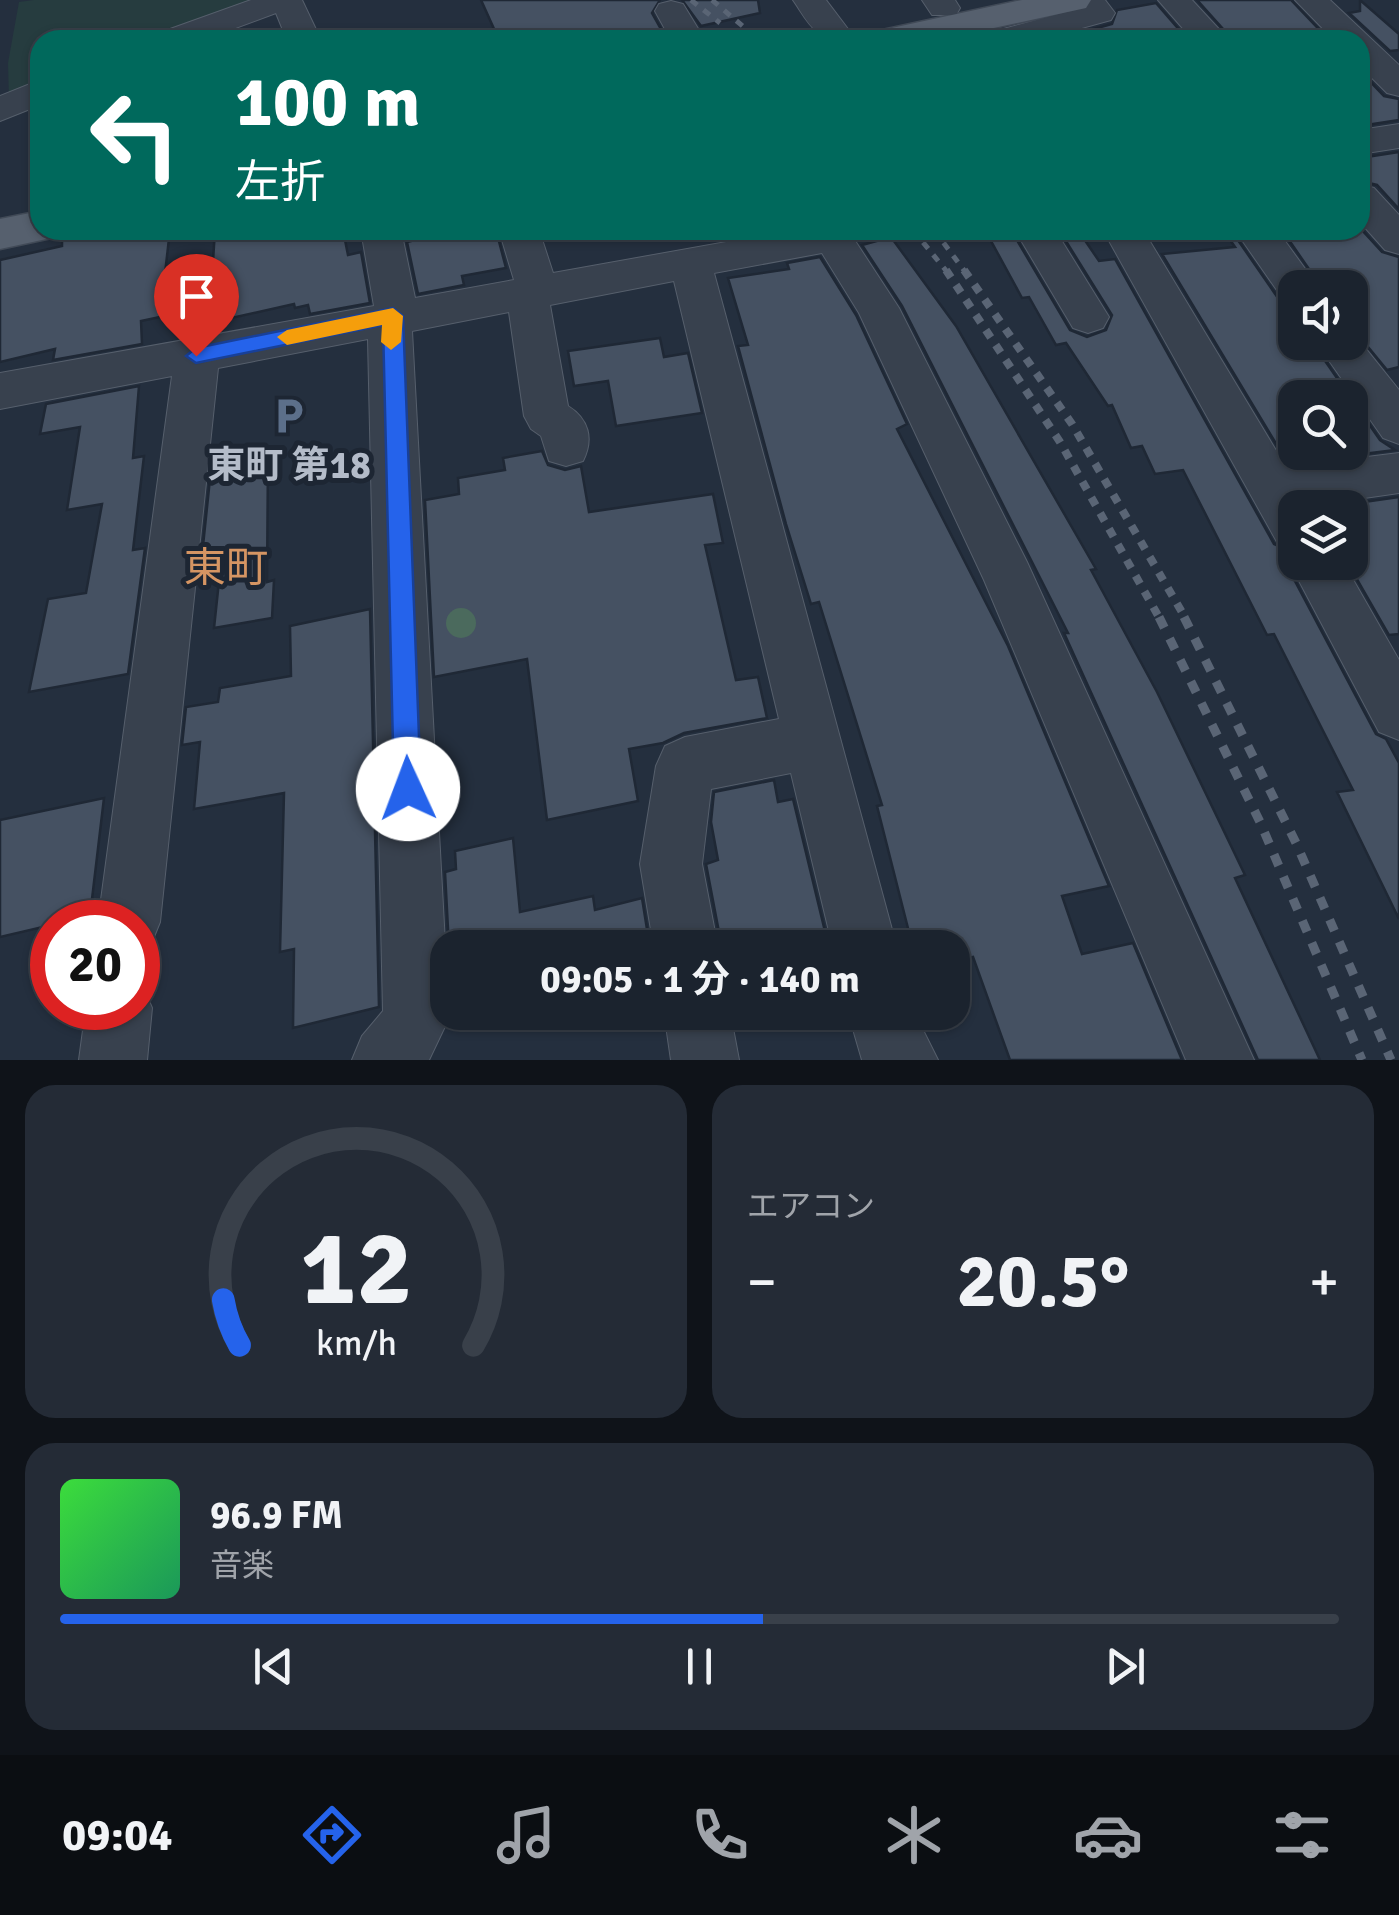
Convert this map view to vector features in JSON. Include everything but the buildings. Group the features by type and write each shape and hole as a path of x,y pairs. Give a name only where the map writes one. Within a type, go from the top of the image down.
{"main road":[{"path":"933,30 1073,0"},
{"path":"0,234 30,228"}],"street":[{"path":"199,30 284,0 299,30"},
{"path":"809,0 831,29"},
{"path":"1038,30 1099,14 1088,0"},
{"path":"1174,0 1202,30"},
{"path":"1311,0 1342,30"},
{"path":"671,10 682,30"},
{"path":"1370,57 1399,85"},
{"path":"1,108 30,95"},
{"path":"1370,208 1399,240"},
{"path":"383,240 395,305 416,1018 398,1050 386,1060"},
{"path":"521,240 532,292 546,416 564,427 566,447"},
{"path":"0,391 691,264 778,240"},
{"path":"834,240 878,308 1009,578 1220,1060"},
{"path":"1041,240 1088,317"},
{"path":"1129,240 1278,498"},
{"path":"1262,240 1285,270"},
{"path":"691,264 860,930"},
{"path":"132,900 196,356"},
{"path":"1351,360 1399,425"},
{"path":"1343,490 1399,473"},
{"path":"1325,580 1399,713"},
{"path":"683,930 671,864 685,766 813,740"},
{"path":"113,1060 116,1030"},
{"path":"700,1030 705,1060"},
{"path":"886,1030 890,1047 904,1060"}],"green space":[{"path":"269,0 185,30 30,30 30,89 9,98 8,63 19,2"}],"railway":[{"path":"691,0 720,23"},
{"path":"712,0 747,30"},
{"path":"921,240 948,273"},
{"path":"941,240 966,273"},
{"path":"964,270 1072,424 1186,619"},
{"path":"948,273 1060,442 1160,619"},
{"path":"1184,617 1296,843 1391,1060"},
{"path":"1160,619 1260,822 1362,1060"}],"slow traffic":[{"path":"287,337 393,316 391,342"}],"place":[{"name":"東町 第18","path":"289,416"}],"district":[{"name":"東町","path":"226,567"}],"route":[{"path":"196,356 393,316 390,331 408,789"}]}
